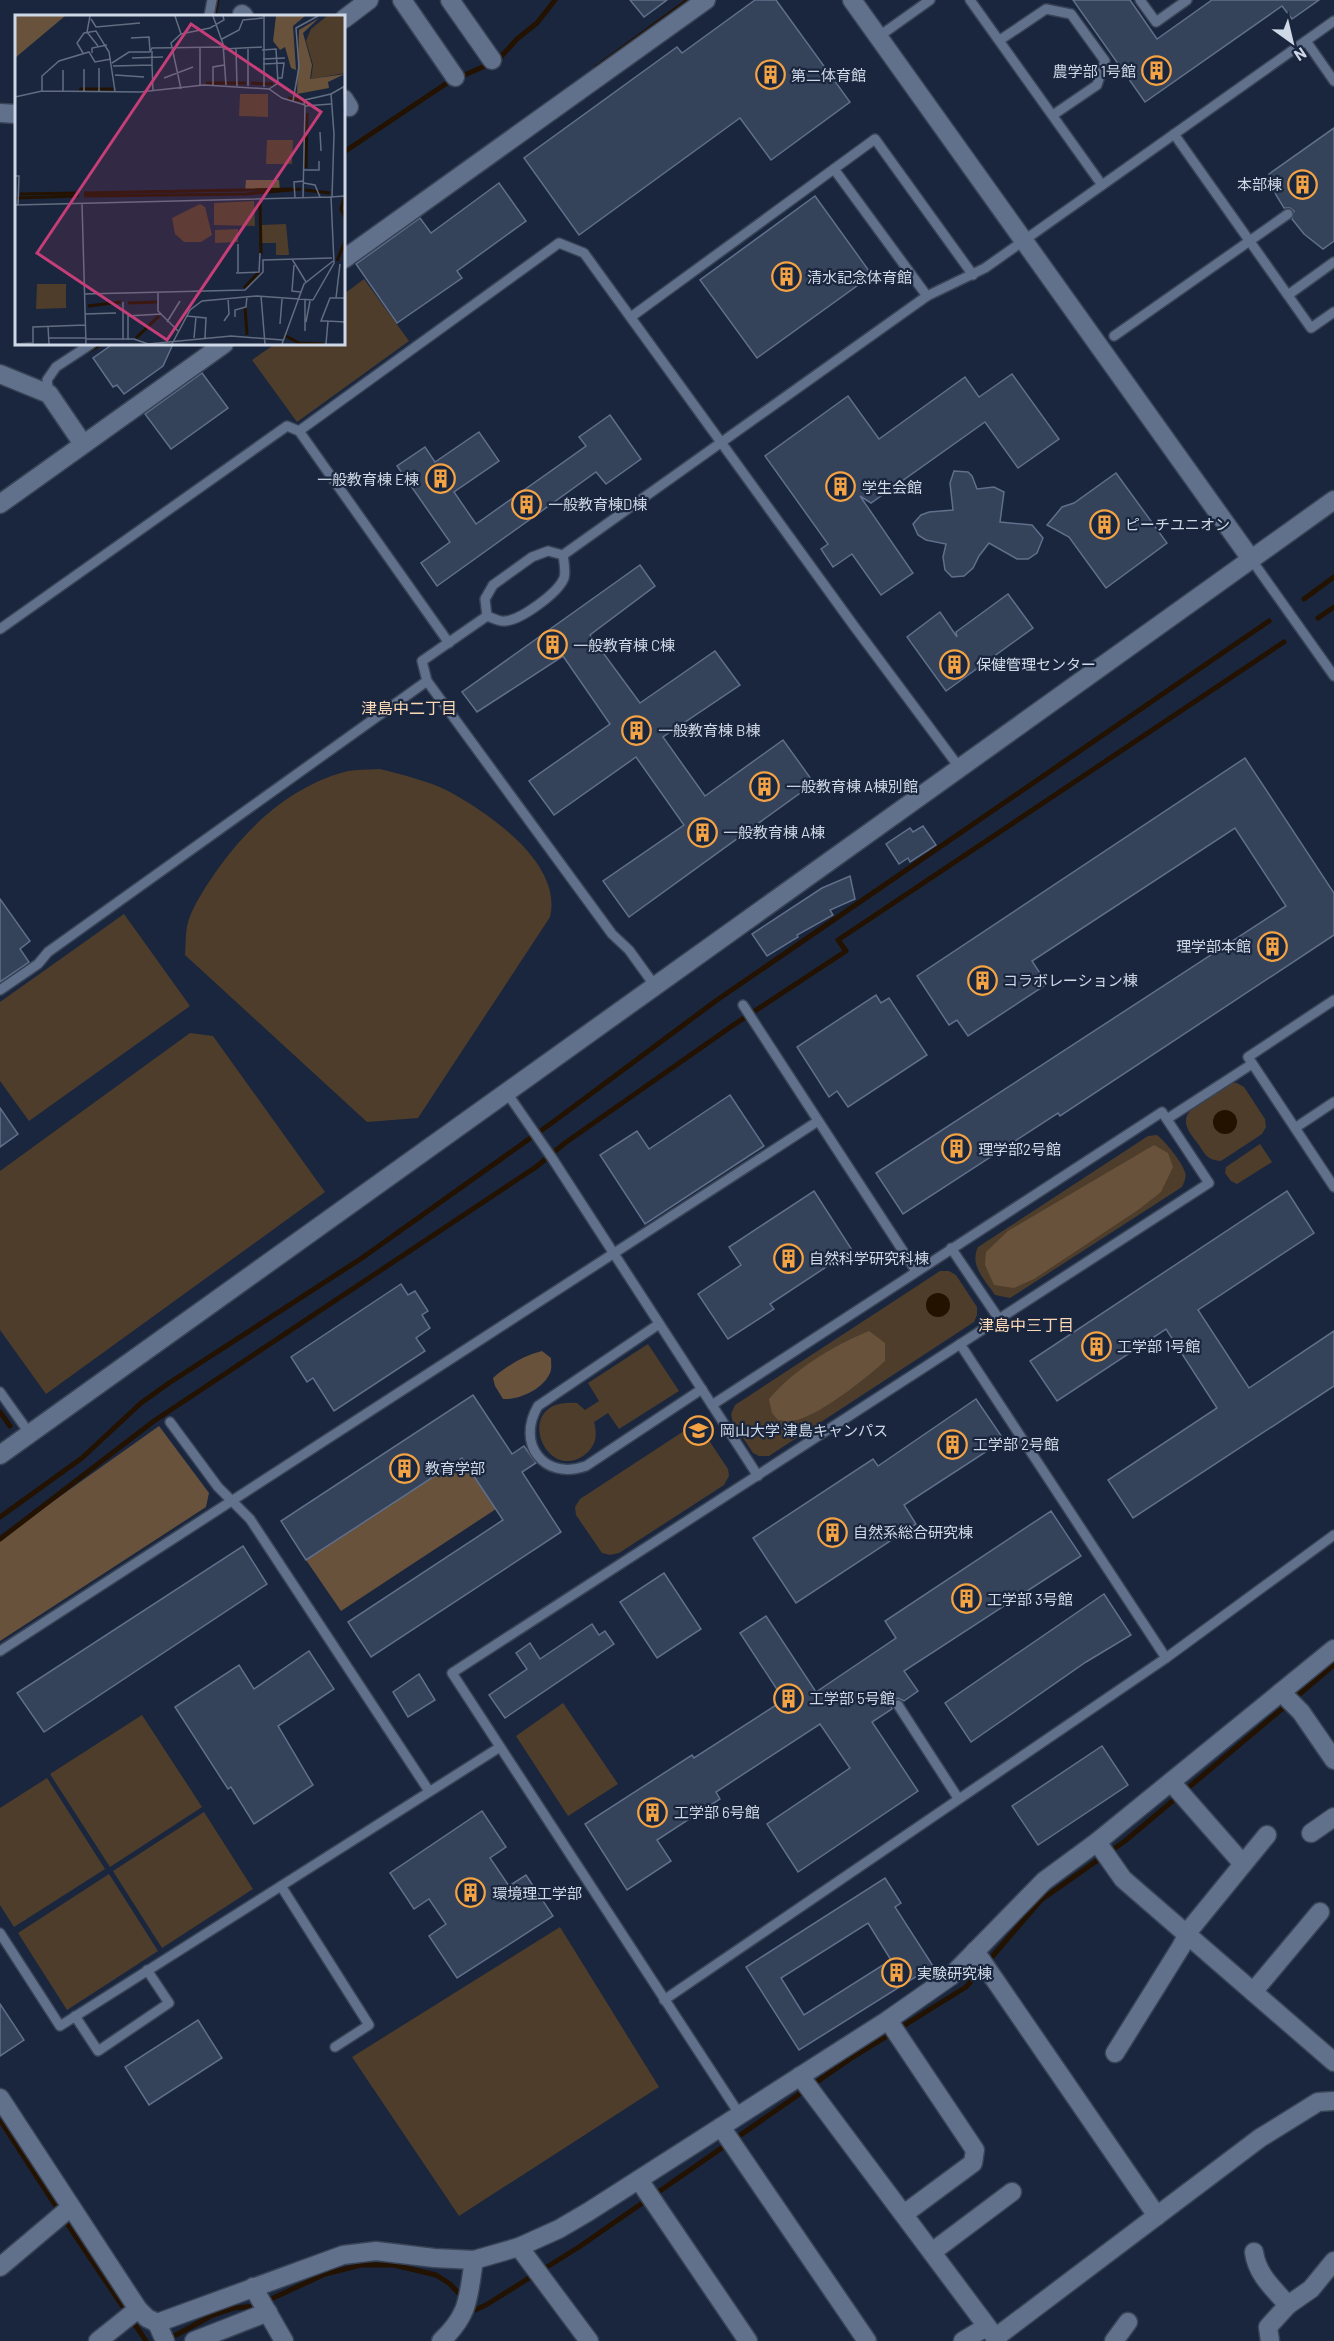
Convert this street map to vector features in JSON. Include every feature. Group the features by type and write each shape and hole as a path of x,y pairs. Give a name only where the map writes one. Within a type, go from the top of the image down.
{"street":[{"path":"345,18 369,0"},
{"path":"402,0 455,77"},
{"path":"450,0 492,60"},
{"path":"345,258 706,0"},
{"path":"852,0 1251,559"},
{"path":"0,504 80,440 222,345"},
{"path":"0,374 49,394 80,440"},
{"path":"0,1455 1334,500"},
{"path":"194,2341 343,2255 376,2251 474,2260 519,2247 647,2191 727,2136 740,2115 806,2083 893,2027 951,1976 981,1960 1044,1881 1103,1851 1288,1699 1334,1649"},
{"path":"1288,1699 1334,1760"},
{"path":"1177,1790 1243,1864"},
{"path":"1311,1833 1334,1817"},
{"path":"1115,2053 1191,1928 1266,1835"},
{"path":"1103,1851 1123,1880 1253,1992 1330,2052"},
{"path":"1253,1992 1320,1912"},
{"path":"981,1960 1157,2216"},
{"path":"893,2027 975,2150 974,2163 904,2214"},
{"path":"806,2083 993,2335"},
{"path":"0,2098 5,2120 63,2213 132,2315 147,2318 162,2334 262,2302"},
{"path":"963,2341 993,2335 1260,2138 1318,2102 1334,2101"},
{"path":"727,2136 867,2341"},
{"path":"647,2191 748,2341"},
{"path":"932,2252 1012,2192"},
{"path":"0,2267 63,2213"},
{"path":"519,2247 589,2341"},
{"path":"1254,2252 1256,2266 1260,2273 1288,2306"},
{"path":"441,2341 461,2320 468,2302 474,2260"},
{"path":"1270,2341 1268,2327 1288,2306 1311,2289 1334,2261"},
{"path":"262,2302 284,2341"},
{"path":"98,2341 132,2315"},
{"path":"1114,2341 1128,2322"}],"lane":[{"path":"209,15 212,0"},
{"path":"878,37 930,0"},
{"path":"970,0 1102,185"},
{"path":"1140,0 1156,22 1187,0"},
{"path":"1000,40 1046,9 1071,14 1105,61 1096,85 1053,115"},
{"path":"563,555 927,296 973,275 1334,21"},
{"path":"1306,41 1334,81"},
{"path":"1174,134 1311,328 1334,312"},
{"path":"631,317 875,139 973,275"},
{"path":"834,170 927,296"},
{"path":"1114,336 1288,214"},
{"path":"299,431 559,243 584,253 959,767"},
{"path":"1288,295 1334,262"},
{"path":"49,394 47,380 56,367 89,345"},
{"path":"0,629 287,426 299,431 449,643"},
{"path":"487,616 485,599 493,585 532,557 548,551 563,555"},
{"path":"487,616 503,622 520,617 558,589 565,576 563,555"},
{"path":"1251,559 1334,676"},
{"path":"487,616 422,662 427,681 612,934 629,950 655,986"},
{"path":"0,990 38,964 48,952 427,681"},
{"path":"1334,1000 1248,1057 1334,1187"},
{"path":"747,1012 916,1271"},
{"path":"1167,1119 1252,1064"},
{"path":"507,1093 541,1141 758,1476"},
{"path":"1295,1128 1334,1102"},
{"path":"712,1406 1162,1112 1209,1183 452,1673 740,2115"},
{"path":"0,1651 231,1499 615,1255 818,1120"},
{"path":"951,1248 999,1319"},
{"path":"659,1324 538,1406 531,1417 529,1431 534,1450 543,1461 556,1468 570,1470 586,1466 702,1389"},
{"path":"960,1344 1166,1658"},
{"path":"0,1392 30,1434"},
{"path":"170,1422 218,1487 250,1519 429,1791"},
{"path":"664,2000 1166,1658 1334,1535"},
{"path":"898,1705 958,1798"},
{"path":"0,1933 60,2026 500,1747"},
{"path":"280,1886 369,2025 335,2047"},
{"path":"75,2016 98,2051 169,2003 147,1970"}],"shaded area":[{"path":"364,279 409,341 297,422 252,360 274,345 345,345 345,293"},
{"path":"380,769 442,788 503,827 535,860 545,878 551,897 550,917 418,1118 367,1122 185,955 186,932 196,903 224,861 252,828 285,800 323,779 348,771"},
{"path":"124,914 190,1006 29,1121 0,1081 0,1002"},
{"path":"190,1033 213,1036 325,1192 46,1394 0,1330 0,1171"},
{"path":"1228,1083 1237,1083 1244,1087 1265,1119 1266,1127 1262,1134 1221,1161 1205,1154 1188,1130 1186,1120 1191,1110"},
{"path":"1225,1110 1233,1114 1237,1122 1233,1130 1225,1134 1217,1130 1213,1122 1217,1114"},
{"path":"1157,1135 1173,1152 1185,1172 1182,1187 1010,1298 995,1295 977,1266 975,1260 978,1247 1148,1136"},
{"path":"1260,1144 1272,1162 1237,1184 1231,1181 1225,1173 1226,1167"},
{"path":"1154,1145 1168,1153 1173,1167 1161,1192 1138,1210 1034,1279 1014,1288 994,1285 985,1265 986,1252 1008,1231"},
{"path":"940,1271 949,1271 956,1275 977,1307 974,1322 769,1456 759,1456 753,1453 733,1423 731,1414 735,1405"},
{"path":"938,1293 946,1297 950,1305 946,1313 938,1317 930,1313 926,1305 930,1297"},
{"path":"869,1331 885,1343 885,1361 854,1386 814,1413 792,1421 778,1420 772,1413 769,1399 779,1388 815,1359"},
{"path":"648,1344 679,1391 619,1429 608,1413 594,1422 596,1434 593,1445 588,1452 573,1461 559,1459 548,1451 541,1439 540,1425 544,1413 556,1405 577,1403 585,1410 599,1401 588,1383"},
{"path":"542,1351 551,1358 551,1370 547,1379 537,1389 517,1398 503,1399 493,1378 516,1362"},
{"path":"159,1426 209,1493 206,1507 0,1641 0,1539"},
{"path":"687,1429 702,1430 728,1469 729,1476 724,1485 619,1553 610,1555 602,1553 576,1515 575,1507 580,1499"},
{"path":"462,1458 496,1509 341,1611 306,1560"},
{"path":"563,1703 618,1784 568,1816 516,1736"},
{"path":"142,1715 202,1807 110,1867 50,1774"},
{"path":"47,1778 105,1869 14,1927 0,1905 0,1808"},
{"path":"204,1812 253,1889 162,1948 113,1871"},
{"path":"109,1874 158,1951 67,2010 18,1933"},
{"path":"560,1927 659,2087 459,2216 352,2057"}],"building":[{"path":"630,0 667,0 644,17"},
{"path":"755,0 776,0 850,102 771,160 740,118 579,235 524,158 677,47 682,53"},
{"name":"農学部 1号館","path":"1073,0 1130,0 1157,39 1212,0 1319,0 1292,19 1282,6 1145,102"},
{"name":"本部棟","path":"1334,128 1334,241 1323,249 1304,234 1292,219 1294,211 1284,208 1276,195 1269,174"},
{"path":"499,183 526,221 457,271 462,278 397,323 356,264 420,218 431,233"},
{"name":"清水記念体育館","path":"815,196 872,275 757,358 700,280"},
{"path":"112,345 173,345 163,366 124,394 117,385 113,387 93,358"},
{"path":"202,373 228,408 171,449 145,414"},
{"name":"学生会館","path":"1012,374 1059,439 1018,468 985,422 871,503 860,496 913,573 881,595 852,554 833,567 821,549 828,544 765,456 848,396 879,439 965,377 979,397"},
{"name":"一般教育棟D棟","path":"610,415 641,459 606,484 596,472 437,586 421,563 450,542 397,466 425,447 435,462 479,432 499,461 454,492 476,524 586,446 579,437"},
{"path":"954,471 968,472 977,489 994,487 1004,492 1000,522 1032,525 1043,538 1037,553 1028,559 1017,559 989,543 973,568 964,576 952,577 945,570 943,557 946,544 926,540 918,535 913,524 921,515 929,512 953,510 950,483"},
{"name":"ピーチユニオン","path":"1116,473 1167,543 1106,588 1069,537 1047,525 1062,507 1074,503"},
{"path":"640,565 655,586 590,635 640,703 715,651 740,685 663,737 705,796 783,740 814,783 629,917 603,881 684,825 636,757 554,815 529,781 610,724 563,656 477,712 462,692"},
{"name":"保健管理センター","path":"1008,594 1033,628 946,691 907,637 940,612 957,637 956,632"},
{"name":"理学部本館","path":"1245,758 1334,893 1334,935 1060,1116 1058,1113 903,1214 876,1173 1286,906 1235,828 1032,961 1047,984 968,1036 957,1020 949,1025 917,976"},
{"path":"923,826 936,845 910,862 908,858 899,864 886,844 910,828 913,832"},
{"path":"850,876 855,899 830,910 833,915 797,935 798,937 767,956 752,934 822,888"},
{"path":"0,899 30,941 20,949 29,962 0,982"},
{"path":"876,995 881,1003 889,998 927,1055 848,1107 837,1091 829,1097 797,1047"},
{"path":"730,1095 764,1146 645,1224 600,1155 637,1131 649,1149"},
{"path":"0,1108 18,1134 0,1147"},
{"name":"自然科学研究科棟","path":"814,1191 852,1250 770,1304 774,1309 728,1339 698,1294 741,1265 729,1247"},
{"name":"工学部 1号館","path":"1287,1191 1314,1233 1198,1310 1249,1388 1334,1331 1334,1386 1133,1518 1108,1480 1217,1408 1166,1329 1057,1401 1030,1361"},
{"path":"401,1284 408,1295 415,1291 428,1311 422,1315 430,1328 416,1338 425,1351 334,1411 313,1378 307,1382 291,1357"},
{"name":"教育学部","path":"473,1395 512,1454 524,1446 536,1463 522,1472 561,1532 371,1657 348,1622 503,1520 462,1458 306,1560 281,1521"},
{"name":"自然系総合研究棟","path":"976,1399 1004,1440 904,1505 916,1524 796,1603 753,1538 873,1459 878,1466"},
{"path":"1051,1511 1081,1556 904,1671 918,1691 904,1701 898,1698 894,1700 891,1705 892,1709 872,1722 918,1791 798,1872 767,1824 850,1768 820,1724 716,1792 720,1799 657,1840 671,1861 627,1890 585,1824 692,1755 694,1758 784,1700 740,1633 766,1616 816,1692 896,1638 885,1621"},
{"path":"243,1546 267,1584 44,1732 17,1693"},
{"path":"664,1573 701,1629 657,1658 620,1602"},
{"path":"1104,1594 1131,1635 1086,1662 971,1742 945,1703"},
{"path":"592,1624 599,1635 605,1631 614,1644 505,1718 489,1695 527,1669 516,1653 530,1643 540,1659"},
{"path":"309,1651 334,1689 278,1726 313,1785 254,1824 231,1787 228,1789 175,1707 239,1665 254,1689"},
{"path":"419,1674 435,1700 408,1717 393,1692"},
{"path":"1102,1746 1128,1785 1038,1845 1012,1806"},
{"name":"環境理工学部","path":"482,1811 506,1847 490,1858 509,1886 526,1875 553,1916 457,1978 429,1936 446,1924 429,1899 414,1909 390,1873"},
{"name":"実験研究棟","path":"885,1878 901,1903 895,1907 933,1966 799,2050 746,1967","holes":["868,1923 891,1960 804,2015 781,1978"]},
{"path":"0,2004 24,2040 0,2056"},
{"path":"198,2020 222,2058 149,2105 125,2067"}],"waterway":[{"path":"214,15 217,0"},
{"path":"345,151 447,83 498,60 517,39 537,23 555,0"},
{"path":"596,68 689,0"},
{"path":"89,350 98,345"},
{"path":"1304,599 1334,577"},
{"path":"1318,618 1334,607"},
{"path":"0,1517 82,1458 141,1403 169,1383 362,1258 553,1122 717,1000 1269,621"},
{"path":"0,1539 154,1421 536,1167 565,1143 732,1026 846,951 838,940 1284,642"},
{"path":"0,1412 10,1426"},
{"path":"471,2305 475,2310 486,2305 579,2247 850,2059 966,1987 1041,1900 1125,1841 1334,1665"},
{"path":"0,2120 146,2341"},
{"path":"167,2340 211,2316 234,2308 256,2306 325,2274 361,2265 394,2265 436,2275 450,2284 464,2299"}],"place":[{"name":"農学部 1号館","path":"1157,71"},
{"name":"第二体育館","path":"770,75"},
{"name":"本部棟","path":"1303,184"},
{"name":"清水記念体育館","path":"786,277"},
{"name":"一般教育棟 E棟","path":"440,479"},
{"name":"学生会館","path":"841,487"},
{"name":"一般教育棟D棟","path":"527,504"},
{"name":"ピーチユニオン","path":"1104,524"},
{"name":"一般教育棟 C棟","path":"552,645"},
{"name":"保健管理センター","path":"955,664"},
{"name":"一般教育棟 B棟","path":"637,730"},
{"name":"一般教育棟 A棟別館","path":"765,786"},
{"name":"一般教育棟 A棟","path":"702,832"},
{"name":"理学部本館","path":"1272,946"},
{"name":"コラボレーション棟","path":"982,980"},
{"name":"理学部2号館","path":"957,1149"},
{"name":"自然科学研究科棟","path":"788,1258"},
{"name":"工学部 1号館","path":"1096,1346"},
{"name":"岡山大学 津島キャンパス","path":"699,1430"},
{"name":"工学部 2号館","path":"952,1444"},
{"name":"教育学部","path":"404,1468"},
{"name":"自然系総合研究棟","path":"832,1532"},
{"name":"工学部 3号館","path":"966,1599"},
{"name":"工学部 5号館","path":"788,1698"},
{"name":"工学部 6号館","path":"653,1812"},
{"name":"環境理工学部","path":"471,1893"},
{"name":"実験研究棟","path":"896,1973"}],"district":[{"name":"津島中二丁目","path":"409,707"},
{"name":"津島中三丁目","path":"1026,1324"}]}
